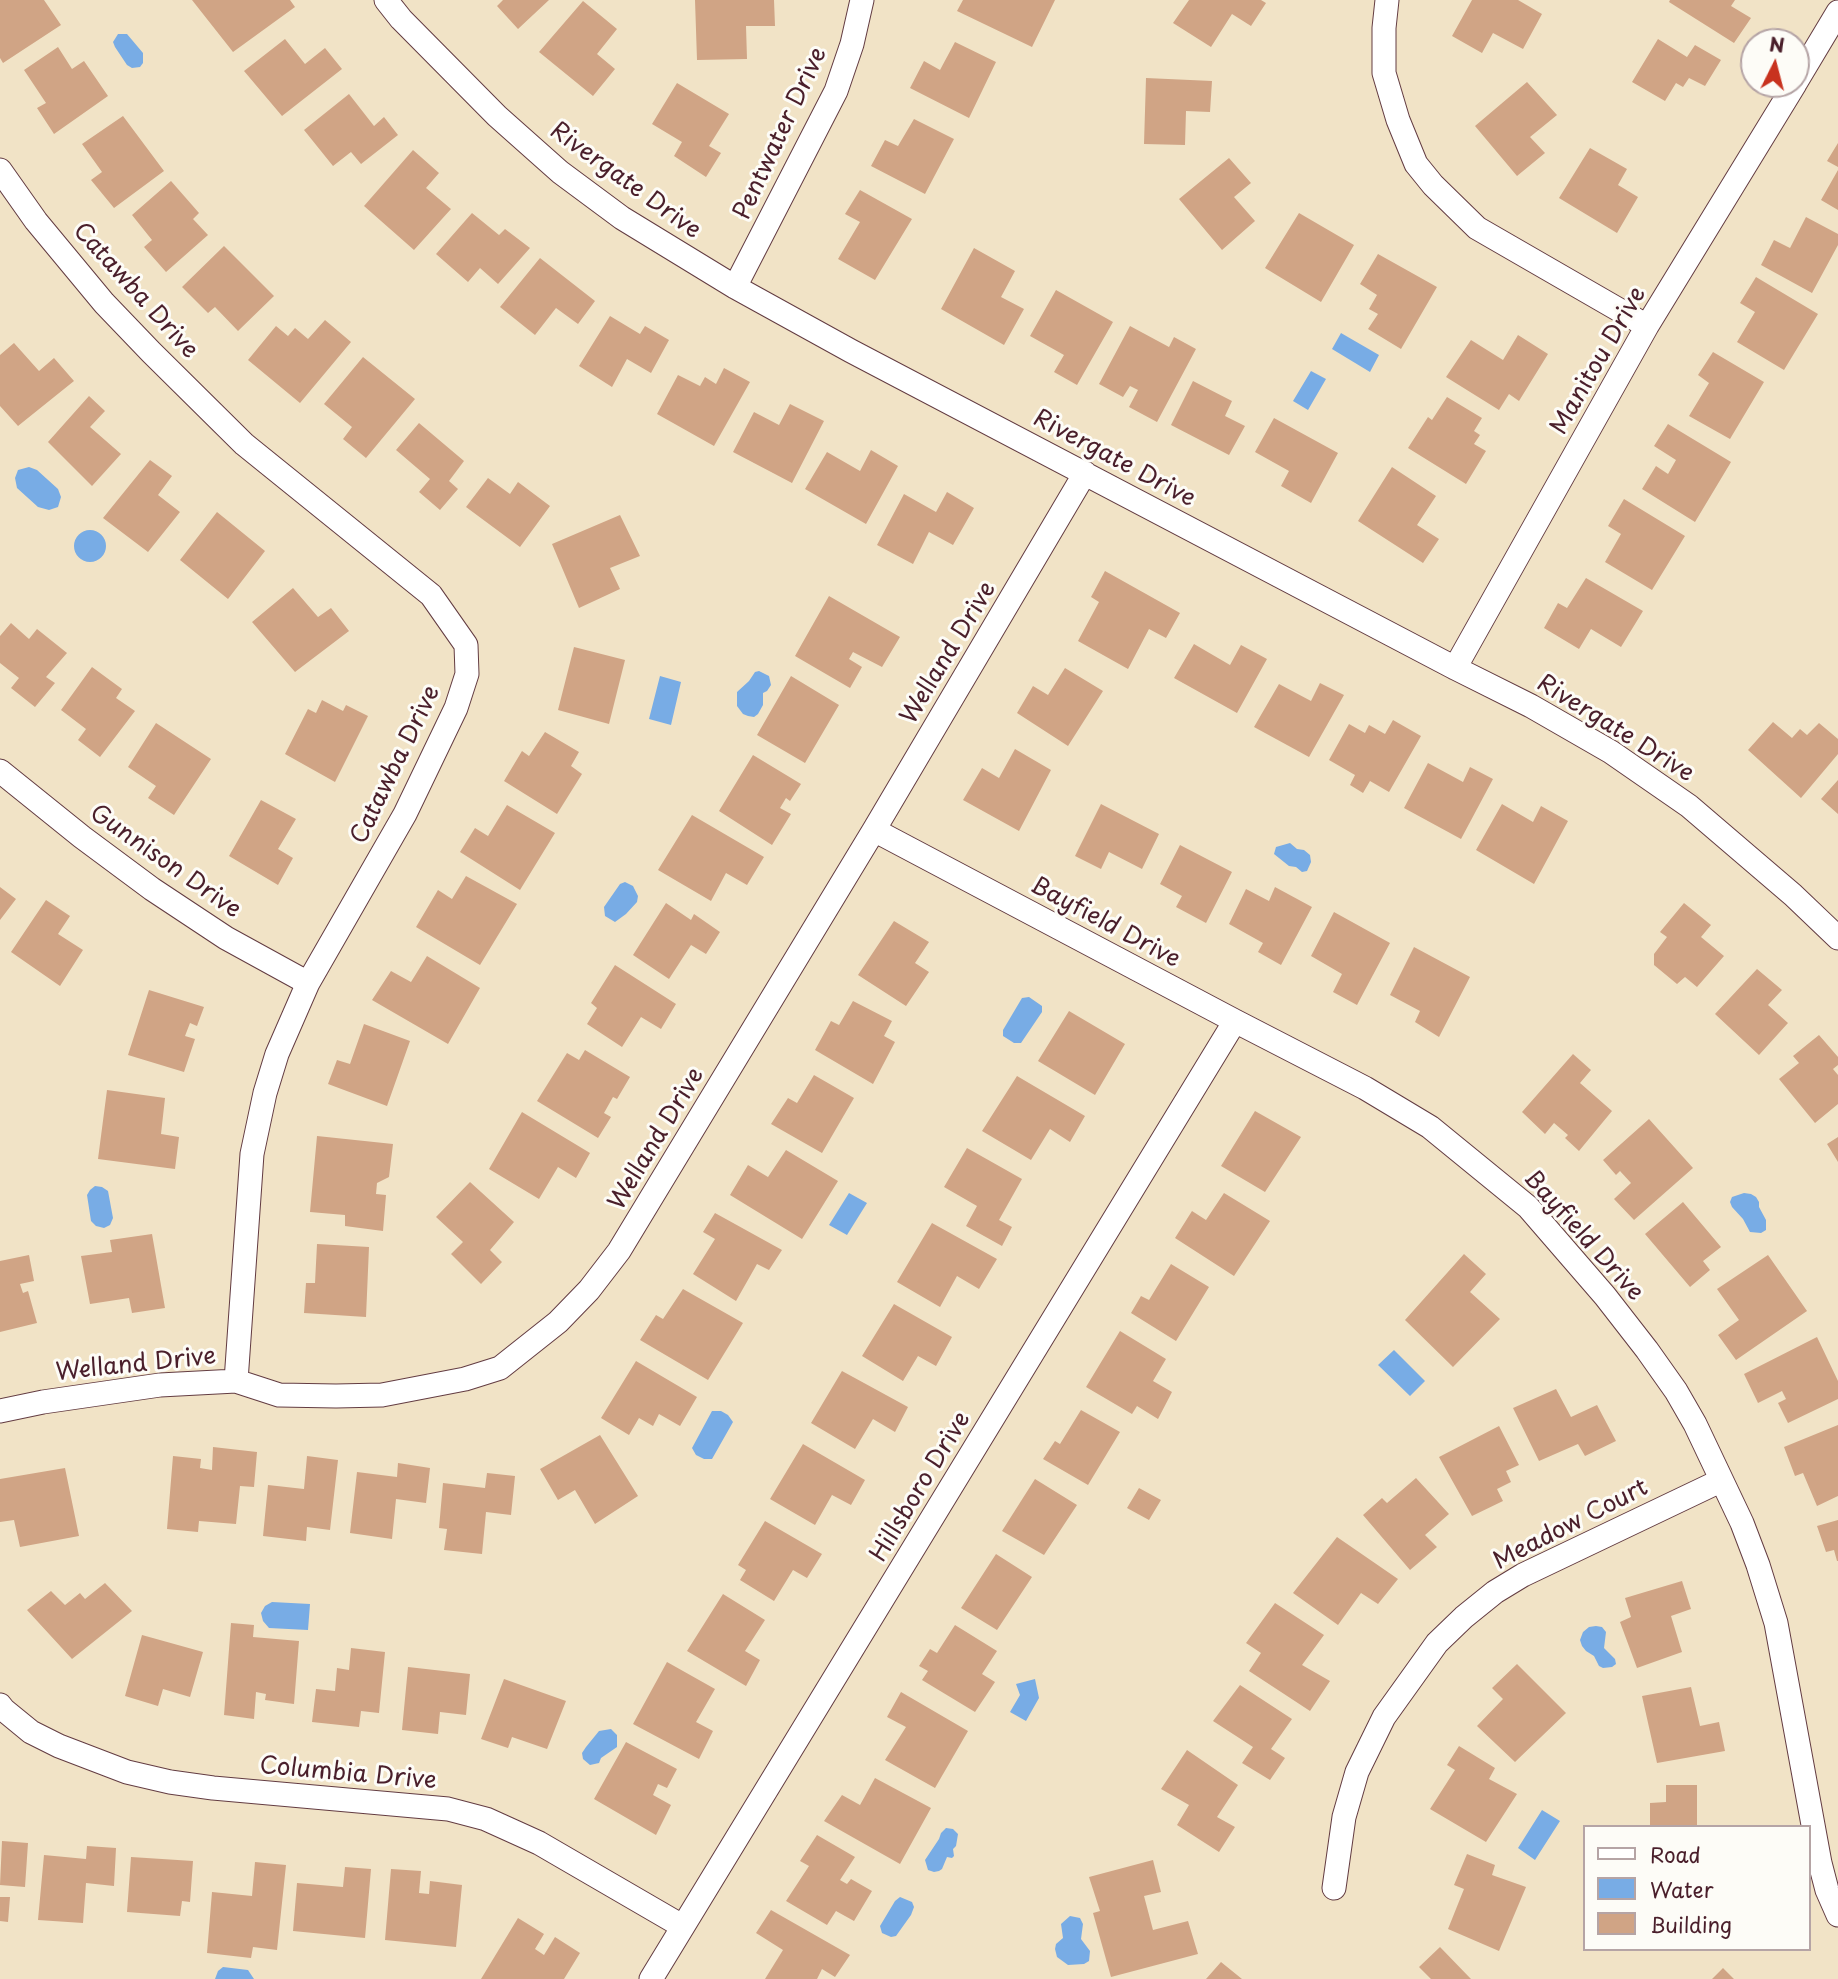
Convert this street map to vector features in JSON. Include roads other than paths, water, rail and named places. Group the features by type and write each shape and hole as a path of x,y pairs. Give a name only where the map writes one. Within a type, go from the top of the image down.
{"street":[{"name":"Rivergate Drive","path":"386,0 401,19 497,116 560,172 622,218 735,287 851,351 1531,706 1600,746 1689,806 1793,895 1838,938"},
{"name":"Pentwater Drive","path":"735,287 836,91 852,44 862,0"},
{"path":"1387,0 1384,73 1398,120 1416,164 1433,185 1477,228 1647,326"},
{"name":"Manitou Drive","path":"1810,58 1838,12"},
{"name":"Manitou Drive","path":"1455,668 1647,326 1786,98"},
{"name":"Catawba Drive","path":"0,170 36,221 104,303 151,352 244,444 431,595 466,645 467,674 456,708 424,777 307,984 264,1093 252,1154 236,1381"},
{"name":"Welland Drive","path":"0,1411 160,1385 236,1381 279,1395 382,1395 465,1379 500,1368 558,1322 589,1290 619,1251 874,830 1085,473"},
{"name":"Gunnison Drive","path":"0,771 82,837 152,888 226,939 307,984"},
{"name":"Bayfield Drive","path":"874,830 1365,1088 1430,1127 1528,1207 1605,1296 1676,1391 1695,1424 1742,1523 1776,1623 1821,1863 1827,1890 1838,1914"},
{"name":"Hillsboro Drive","path":"651,1979 1235,1021"},
{"name":"Meadow Court","path":"1334,1888 1343,1817 1357,1772 1384,1717 1437,1643 1495,1592 1522,1575 1720,1480"},
{"name":"Columbia Drive","path":"0,1705 30,1732 127,1772 214,1788 448,1809 486,1819 539,1843 682,1926"}],"water":[{"path":"118,34 127,34 143,53 140,67 132,68 127,65 115,47 113,42"},
{"path":"1341,333 1379,355 1370,372 1332,349"},
{"path":"1311,371 1326,379 1308,410 1293,401"},
{"path":"29,467 37,470 58,489 61,497 58,507 49,510 38,507 17,488 15,478 18,470"},
{"path":"90,530 101,535 106,546 101,557 90,562 79,557 74,546 79,535"},
{"path":"759,671 769,676 771,685 763,693 763,705 758,714 754,717 748,716 737,706 737,692"},
{"path":"660,676 681,682 671,725 649,719"},
{"path":"1290,843 1310,855 1311,862 1307,871 1302,872 1289,866 1274,854 1276,847"},
{"path":"625,882 633,886 638,896 637,902 615,922 605,916 604,907 620,884"},
{"path":"1029,997 1042,1006 1042,1012 1021,1043 1014,1043 1003,1036 1003,1030 1022,998"},
{"path":"95,1186 108,1191 113,1218 110,1225 104,1228 91,1221 87,1195"},
{"path":"849,1193 867,1203 847,1235 829,1225"},
{"path":"1744,1193 1756,1197 1759,1202 1766,1220 1766,1230 1761,1233 1750,1232 1732,1207 1732,1197"},
{"path":"1394,1350 1425,1381 1410,1396 1378,1365"},
{"path":"712,1411 721,1411 733,1422 712,1459 704,1459 696,1455 692,1448"},
{"path":"272,1602 310,1604 308,1630 269,1628 261,1613 265,1606"},
{"path":"1596,1626 1602,1627 1606,1632 1604,1648 1615,1659 1616,1664 1612,1667 1599,1666 1594,1656 1582,1646 1580,1640 1583,1632"},
{"path":"1035,1679 1039,1698 1026,1721 1010,1712 1020,1695 1016,1684"},
{"path":"611,1729 617,1735 617,1747 601,1758 599,1763 590,1765 583,1759 582,1753 599,1731"},
{"path":"1542,1810 1560,1821 1535,1860 1518,1848"},
{"path":"946,1828 953,1829 958,1834 953,1849 954,1856 947,1857 939,1871 928,1870 925,1860"},
{"path":"900,1897 912,1902 914,1907 896,1936 891,1937 882,1933 880,1926"},
{"path":"1070,1916 1080,1918 1083,1924 1081,1939 1090,1951 1089,1961 1084,1964 1068,1965 1057,1957 1056,1944 1063,1938 1061,1924"},
{"path":"223,1967 248,1970 254,1979 215,1979"}]}
